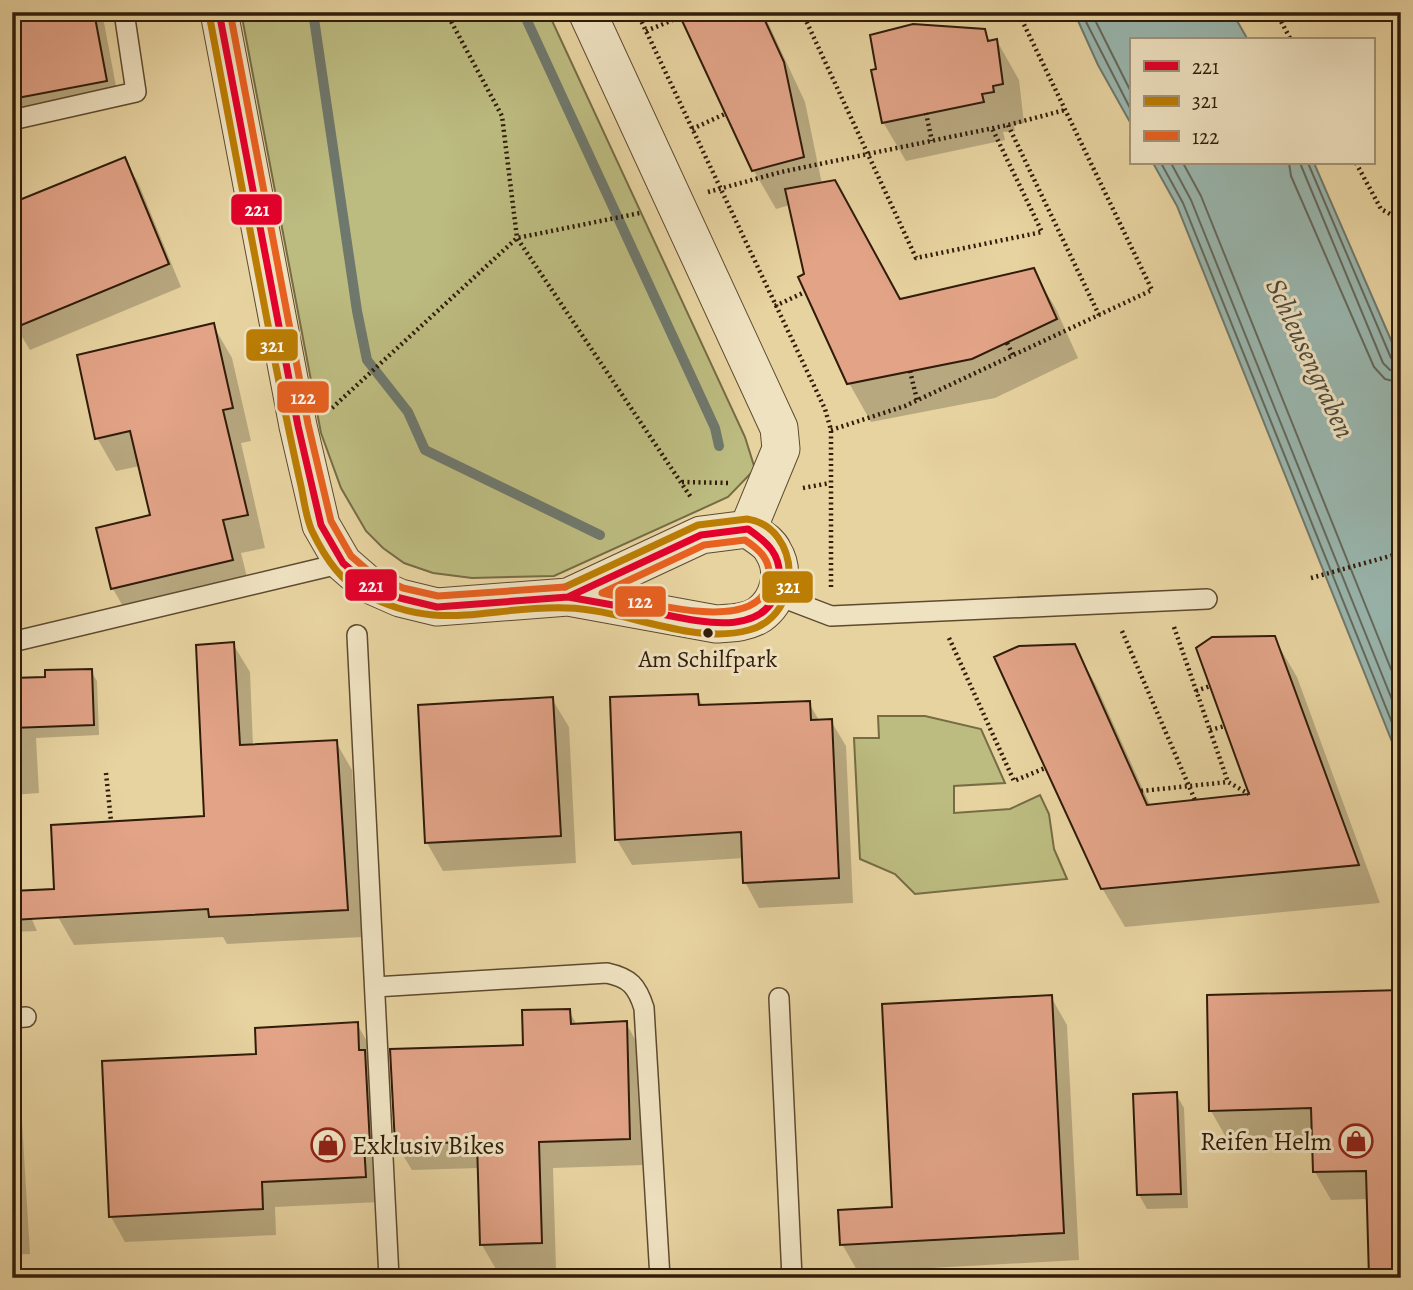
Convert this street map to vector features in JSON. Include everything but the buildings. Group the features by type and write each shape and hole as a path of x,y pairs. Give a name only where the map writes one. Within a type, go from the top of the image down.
{"street":[{"path":"219,12 301,439 321,525 343,563 366,583 400,598 436,607 568,597 716,624 739,623 760,614 776,595 781,571 773,549 748,529 701,536 568,597"},
{"path":"587,12 658,210 779,428 781,449 748,529"}],"lane":[{"path":"12,120 136,92 124,12"},
{"path":"12,642 343,563"},
{"path":"776,595 831,615 1207,599"},
{"path":"357,635 389,1278"},
{"path":"375,987 607,973 627,977 639,991 644,1009 660,1278"},
{"path":"779,998 792,1278"}],"path":[{"path":"446,12 502,116 517,238 692,497 701,536"},
{"path":"802,12 916,258 1042,232 992,128"},
{"path":"831,430 917,400 1152,290 1018,12"},
{"path":"1276,12 1290,38"},
{"path":"646,31 680,17"},
{"path":"327,413 517,238 658,210 720,187 1008,125 1065,110"},
{"path":"692,129 727,113"},
{"path":"926,113 932,141"},
{"path":"1008,125 1099,315"},
{"path":"1357,164 1381,209 1401,220"},
{"path":"775,306 805,292"},
{"path":"1007,343 1013,355"},
{"path":"910,371 917,400"},
{"path":"1311,578 1401,553"},
{"path":"1173,622 1228,782"},
{"path":"1119,624 1195,800"},
{"path":"959,631 946,632 1014,781 1045,768"},
{"path":"1196,691 1210,686"},
{"path":"1210,730 1224,726"},
{"path":"106,772 111,821"},
{"path":"1141,791 1228,782 1250,794"}],"shaded area":[{"path":"241,12 548,12 745,437 755,469 728,497 554,576 472,578 433,573 404,563 383,548 366,531 341,488 321,433"},
{"path":"878,716 925,716 981,729 1005,783 954,786 954,813 1010,809 1040,795 1049,814 1054,849 1067,879 915,894 895,874 860,859 854,738 879,738"}],"water":[{"path":"1074,12 1232,12 1247,38 1130,38 1130,122 1098,65"},
{"name":"Schleusengraben","path":"1154,164 1314,164 1401,363 1401,764 1177,206"}],"waterway":[{"path":"313,12 357,311 367,360 408,412 425,450 600,535"},
{"path":"523,12 715,428 719,446"}],"transit line":[{"name":"221","path":"219,12 298,426 321,525 343,563 366,583 400,598 437,607 568,597"},
{"name":"122","path":"230,12 308,424 331,521 351,556 372,574 403,588 438,596 565,587"},
{"name":"321","path":"209,14 307,515 321,549 346,581 354,588 390,606 416,613 464,615 567,608 612,614 682,630 727,634 749,630 767,621 780,607 787,590 789,572 786,554 778,538 765,525 747,519 698,525 565,587"},
{"name":"221","path":"748,529 776,556 779,580 773,600 762,613 746,620 708,622 568,597 701,535 748,529"},
{"name":"122","path":"745,540 763,556 769,572 769,579 761,597 745,607 723,612 697,611 602,593 704,545 745,540"}],"place":[{"name":"Am Schilfpark","path":"708,633"},
{"name":"Reifen Helm","path":"1356,1141"},
{"name":"Exklusiv Bikes","path":"328,1145"}]}
